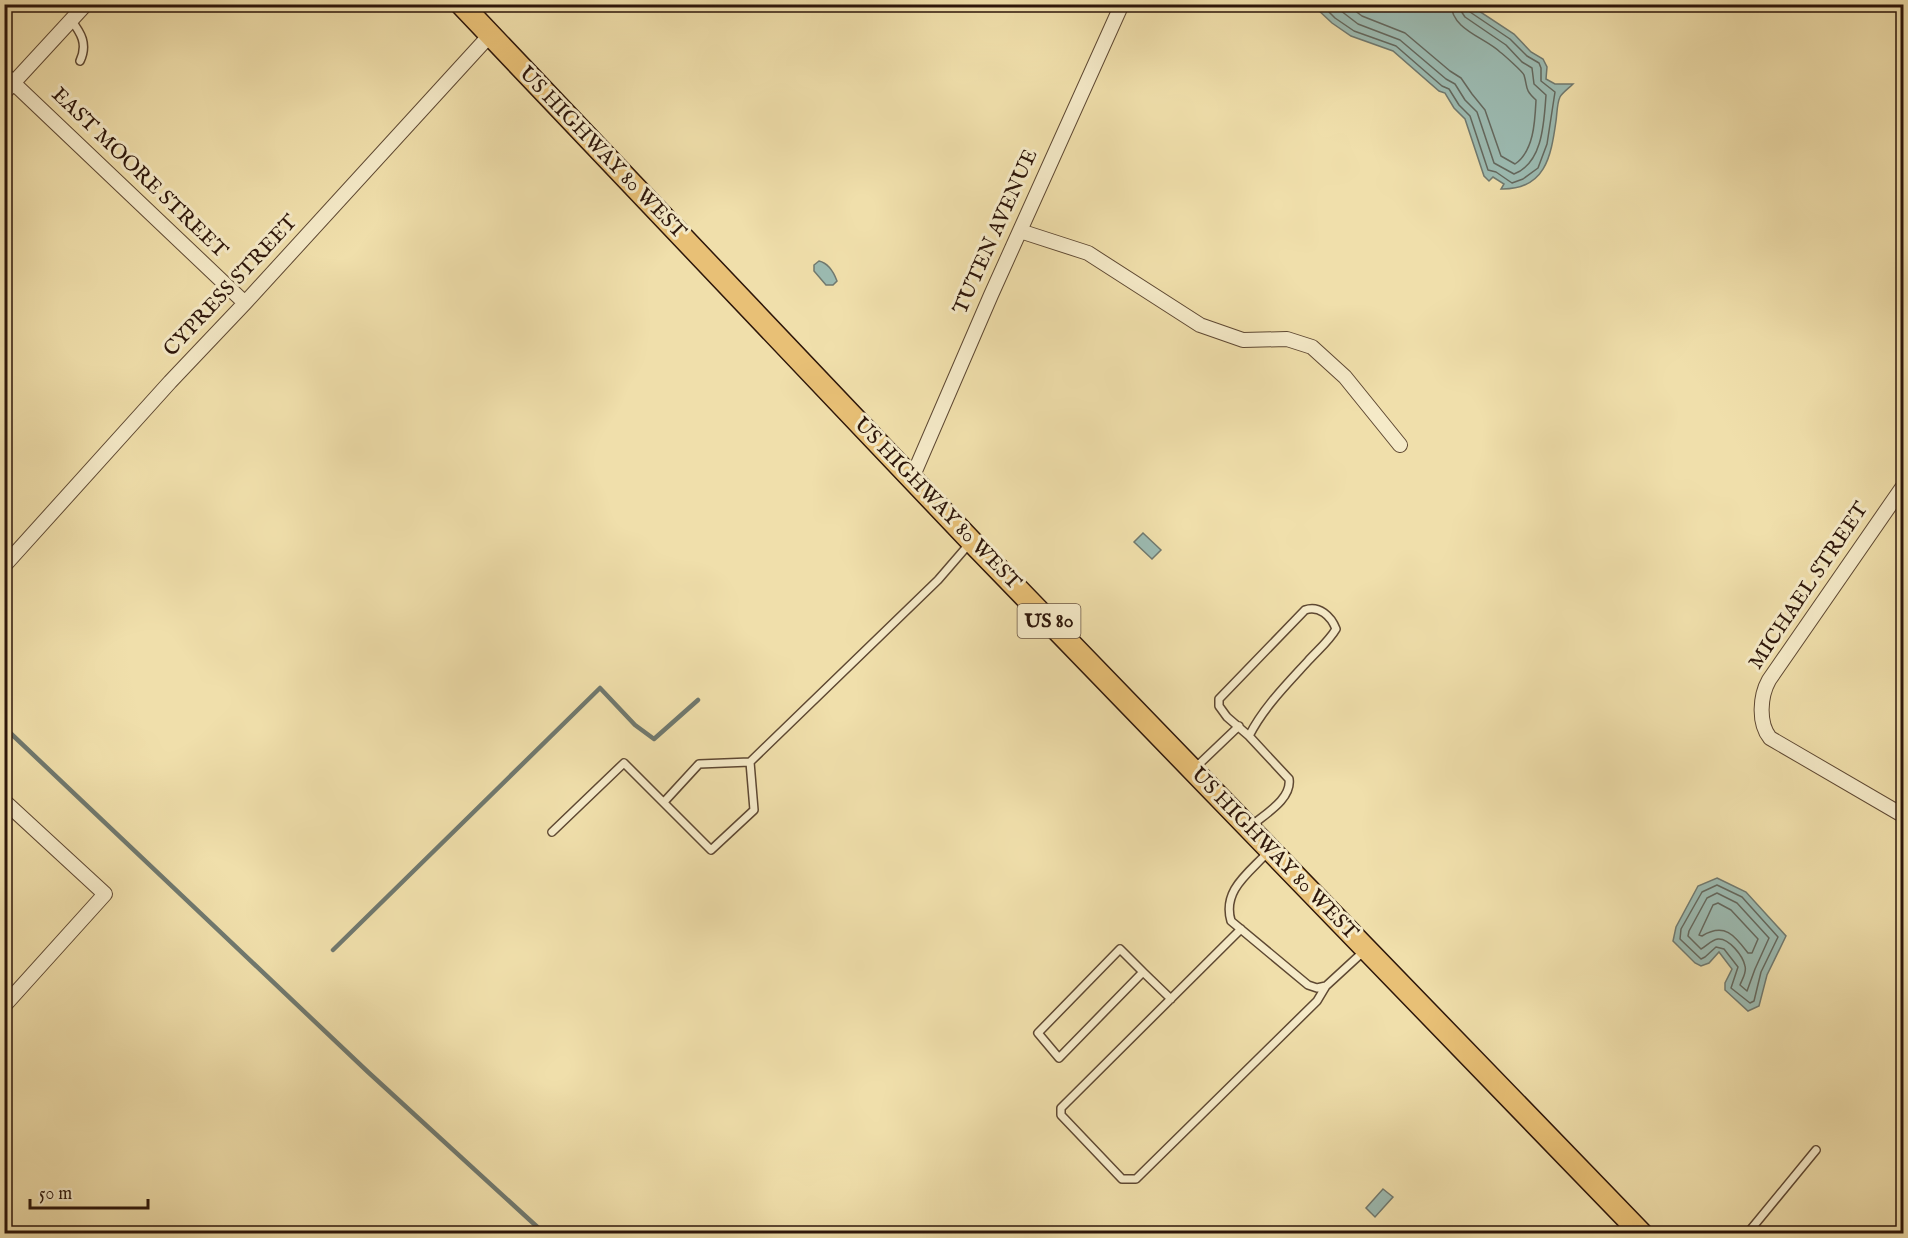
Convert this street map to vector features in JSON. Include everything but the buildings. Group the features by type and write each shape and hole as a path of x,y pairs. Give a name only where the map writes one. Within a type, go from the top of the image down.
{"main road":[{"name":"US HIGHWAY 80 WEST","path":"461,4 972,542 1641,1233"}],"street":[{"path":"8,84 86,4"},
{"name":"TUTEN AVENUE","path":"912,478 1122,4"},
{"name":"CYPRESS STREET","path":"4,566 490,35"},
{"name":"EAST MOORE STREET","path":"8,84 245,303"},
{"path":"1020,231 1088,253 1200,325 1243,339 1287,339 1312,347 1345,377 1400,445"},
{"name":"MICHAEL STREET","path":"1904,485 1769,680 1763,698 1762,718 1764,730 1770,738 1904,816"},
{"path":"4,801 105,894 4,1006"}],"lane":[{"path":"71,20 83,36 80,61"},
{"path":"664,802 699,764 750,762 918,599 972,542"},
{"path":"1249,736 1256,723 1309,660 1333,636 1336,629 1334,624 1321,609 1305,610 1219,699 1219,706 1227,717 1249,736 1288,779 1290,787 1287,794 1249,828"},
{"path":"1193,769 1239,726"},
{"path":"552,832 624,763 711,850 754,810 750,762"},
{"path":"1269,850 1233,890 1228,909 1231,921 1308,986 1317,988 1326,986"},
{"path":"1241,929 1061,1107 1061,1115 1122,1179 1136,1179 1317,1001 1326,986 1366,949"},
{"path":"1143,972 1059,1058 1038,1033 1120,949 1171,999"},
{"path":"1747,1233 1815,1150"}],"water":[{"path":"1295,5 1470,5 1514,34 1531,52 1543,59 1547,67 1546,79 1555,84 1573,84 1559,99 1554,134 1543,169 1527,184 1516,188 1501,189 1504,184 1493,177 1489,181 1484,176 1465,119 1454,108 1445,93 1439,91 1393,51 1351,36 1317,9"},
{"path":"819,261 828,266 834,275 837,281 833,285 826,285 814,271 814,265"},
{"path":"1143,533 1161,550 1152,559 1134,542"},
{"path":"1717,878 1746,892 1786,936 1767,975 1759,1006 1748,1011 1725,990 1725,983 1732,969 1719,952 1709,963 1701,966 1673,941 1676,927 1698,886"},
{"path":"1383,1189 1393,1197 1375,1217 1366,1208"}],"waterway":[{"path":"333,950 600,688 635,725 654,739 698,700"},
{"path":"4,727 368,1072 545,1234"}]}
